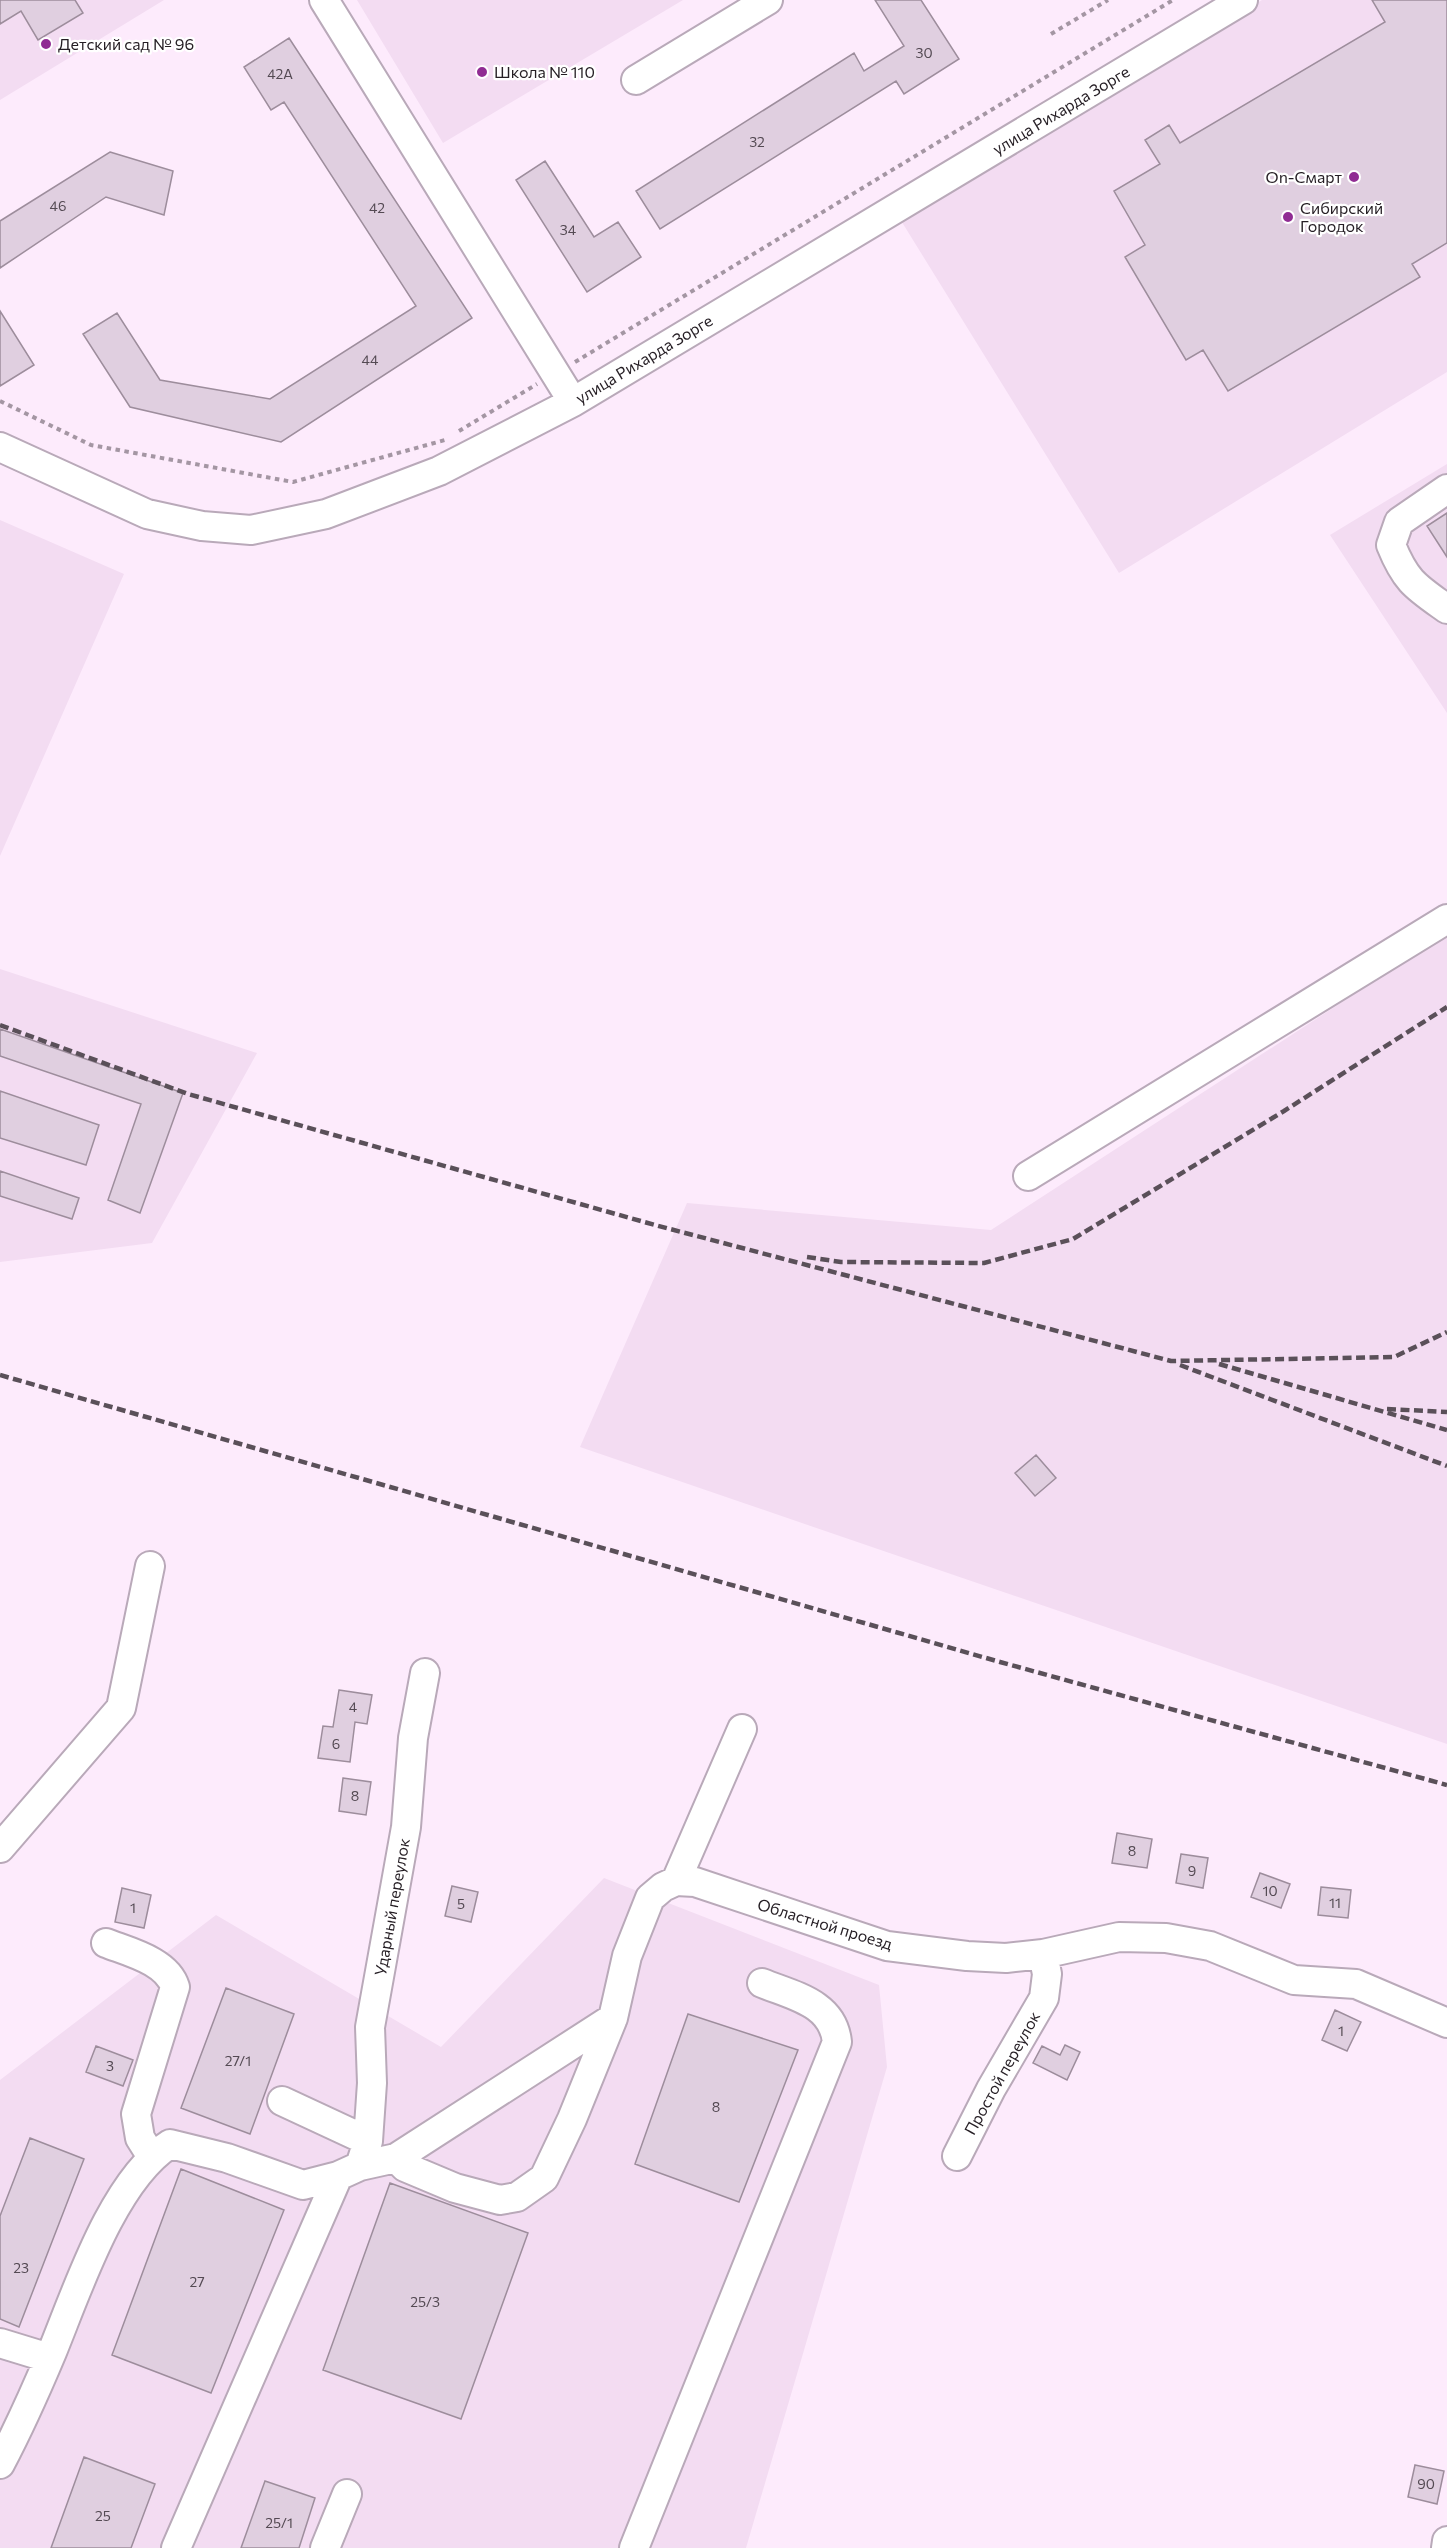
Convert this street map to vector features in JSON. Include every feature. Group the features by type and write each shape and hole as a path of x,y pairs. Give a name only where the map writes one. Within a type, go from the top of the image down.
{"street":[{"path":"324,0 573,402"},
{"path":"636,81 768,0"},
{"name":"улица Рихарда Зорге","path":"0,447 147,514 202,526 251,530 326,513 439,471 573,402 1243,0"},
{"path":"1447,489 1399,522 1391,546 1401,569 1413,585 1447,609"},
{"path":"1028,1176 1447,919"},
{"path":"0,1848 121,1708 150,1566"},
{"name":"Ударный переулок","path":"176,2548 355,2161 372,2083 370,2027 406,1827 413,1738 425,1673"},
{"path":"396,2158 405,2167 455,2188 500,2200 517,2197 544,2178 572,2119 613,2018 627,1956 650,1898 663,1887 676,1881 742,1730"},
{"name":"Областной проезд","path":"676,1881 695,1882 887,1946 966,1956 1006,1958 1043,1954 1119,1937 1166,1938 1210,1946 1294,1980 1356,1984 1447,2023"},
{"path":"106,1943 141,1956 172,1977 175,1987 136,2114 140,2138 152,2157"},
{"name":"Простой переулок","path":"957,2156 991,2090 1044,1998 1047,1974 1043,1954"},
{"path":"634,2548 837,2042 836,2027 820,2007 762,1983"},
{"path":"0,2464 49,2358 90,2259 130,2184 152,2157 171,2144 227,2158 303,2185 355,2161 396,2158 613,2018"},
{"path":"282,2101 355,2161"},
{"path":"0,2343 49,2358"},
{"path":"325,2548 347,2494"},
{"path":"1446,2548 1447,2541"}],"path":[{"path":"1051,34 1108,0"},
{"path":"456,433 1173,0"},
{"path":"0,401 91,446 293,482 446,439"}],"shaded area":[{"name":"Детский сад № 96","path":"0,0 164,0 0,100"},
{"name":"Школа № 110","path":"357,0 683,0 443,143"},
{"path":"1262,0 1447,0 1447,372 1119,573 900,219"},
{"path":"1447,464 1447,713 1330,535"},
{"path":"0,520 124,574 0,856"},
{"path":"1447,934 1447,1744 580,1447 687,1203 991,1230"},
{"path":"0,969 257,1053 152,1243 0,1262"},
{"path":"604,1878 879,1985 887,2067 746,2548 0,2548 0,2080 216,1915 441,2047"}],"building":[{"path":"0,0 75,0 83,13 38,40 21,11 0,24"},
{"path":"875,0 921,0 959,59 904,94 896,81 660,229 636,191 854,53 864,71 904,46"},
{"name":"Сибирский Городок","path":"1372,0 1447,0 1447,243 1412,264 1420,277 1228,391 1203,350 1186,360 1125,257 1145,245 1114,191 1160,164 1145,140 1169,125 1180,143 1385,22"},
{"path":"289,38 472,318 281,442 130,407 83,334 117,313 160,380 270,399 416,306 284,102 271,110 244,67"},
{"path":"110,152 173,171 164,215 106,197 0,268 0,221"},
{"path":"545,161 594,237 618,222 641,257 587,292 516,180"},
{"path":"0,311 34,365 0,386"},
{"path":"1447,513 1447,557 1427,526"},
{"path":"0,1029 183,1093 140,1213 108,1200 141,1104 0,1056"},
{"path":"0,1091 99,1125 86,1165 0,1138"},
{"path":"0,1171 79,1198 72,1219 0,1196"},
{"path":"1036,1455 1056,1478 1035,1496 1015,1473"},
{"path":"339,1690 372,1695 367,1724 355,1722 350,1762 318,1758 323,1726 333,1727"},
{"path":"343,1778 371,1782 366,1815 339,1811"},
{"path":"1117,1833 1152,1839 1147,1868 1112,1863"},
{"path":"1181,1854 1208,1858 1203,1888 1176,1883"},
{"path":"1260,1873 1290,1884 1281,1908 1251,1897"},
{"path":"452,1886 478,1892 471,1922 445,1916"},
{"path":"1321,1887 1351,1890 1348,1918 1318,1915"},
{"path":"122,1888 151,1895 144,1928 115,1922"},
{"path":"226,1988 294,2014 250,2134 181,2108"},
{"path":"1335,2010 1361,2022 1347,2051 1322,2040"},
{"path":"688,2014 798,2050 739,2202 635,2164"},
{"path":"1065,2045 1080,2052 1067,2080 1033,2063 1042,2046 1060,2055"},
{"path":"96,2046 133,2060 123,2086 86,2072"},
{"path":"30,2138 84,2159 19,2327 0,2319 0,2216"},
{"path":"181,2169 284,2210 211,2393 112,2355"},
{"path":"390,2183 528,2233 461,2419 323,2370"},
{"path":"84,2457 155,2484 131,2548 51,2548"},
{"path":"1415,2465 1444,2471 1437,2504 1408,2497"},
{"path":"265,2481 315,2498 299,2548 241,2548"}],"railway":[{"path":"807,1257 841,1262 984,1263 1073,1239 1284,1111 1447,1007"},
{"path":"0,1025 188,1094 655,1225 1171,1361 1394,1357 1447,1332"},
{"path":"1219,1364 1447,1430"},
{"path":"1180,1365 1447,1466"},
{"path":"0,1375 1000,1662 1447,1785"},
{"path":"1387,1409 1447,1412"}],"place":[{"name":"Детский сад № 96","path":"46,44"},
{"name":"Школа № 110","path":"482,72"},
{"name":"On-Смарт","path":"1354,177"},
{"name":"Сибирский Городок","path":"1288,217"}]}
